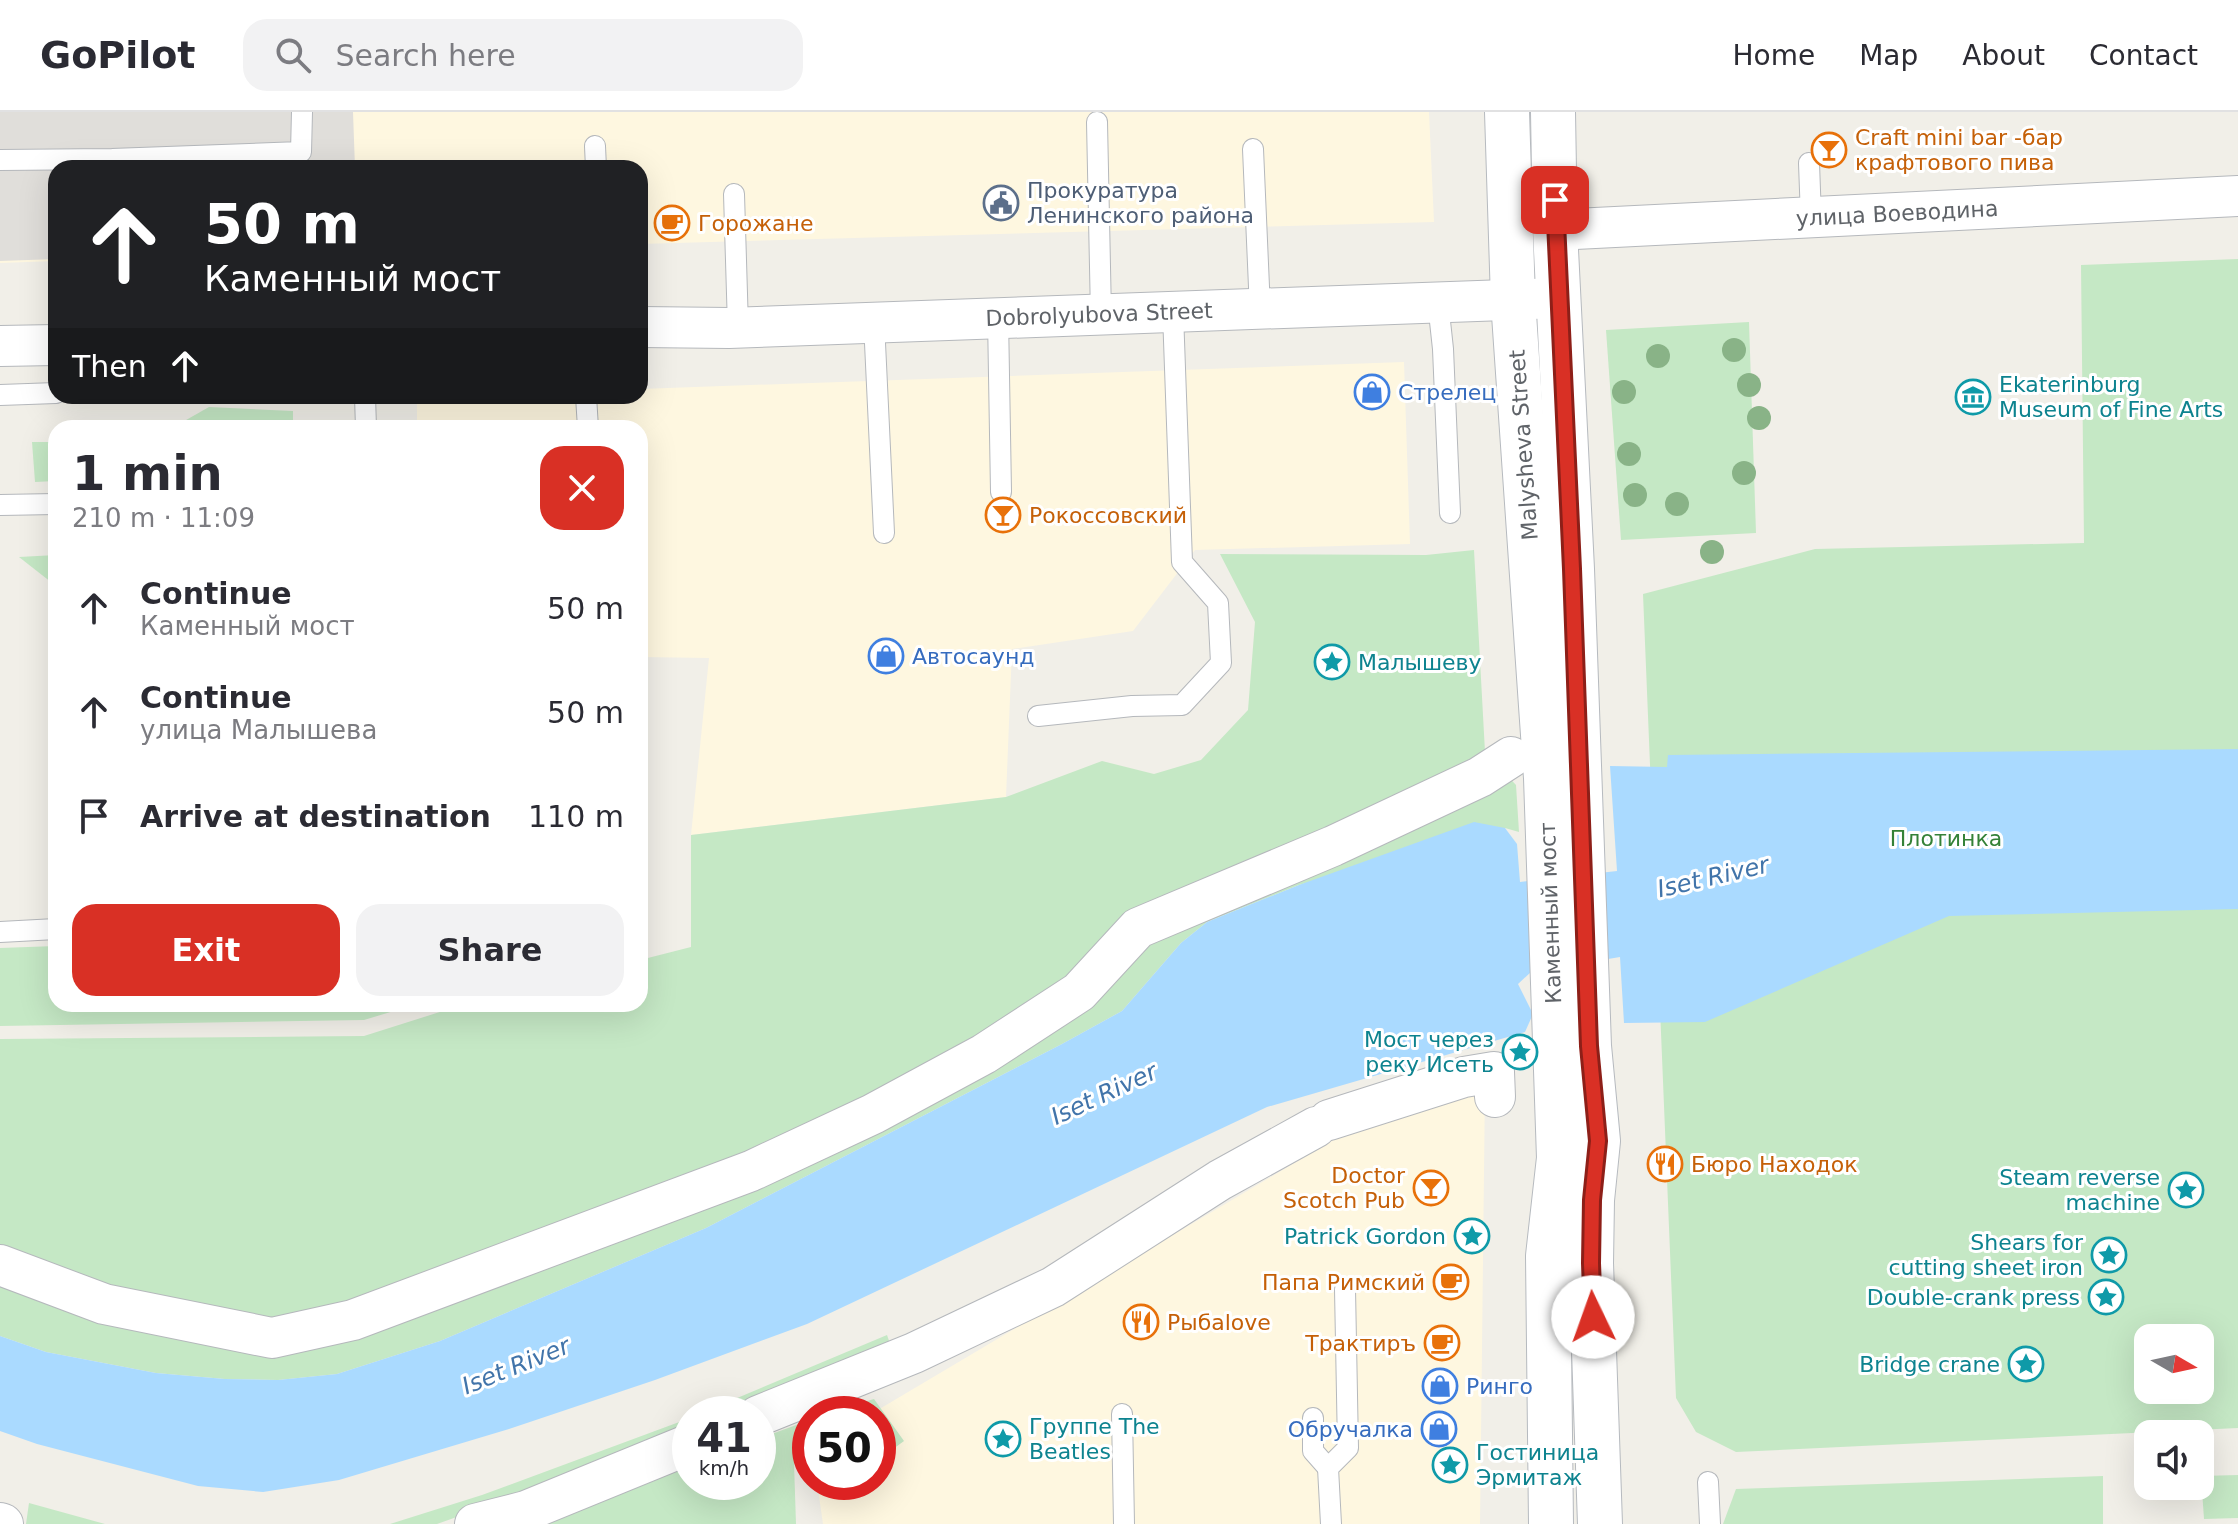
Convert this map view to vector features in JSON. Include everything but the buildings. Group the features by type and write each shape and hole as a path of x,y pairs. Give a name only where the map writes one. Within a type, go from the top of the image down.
{"main road":[{"name":"Malysheva Street","path":"1507,112 1513,300 1545,770"},
{"path":"1545,770 1558,298 1553,112"},
{"name":"Каменный мост","path":"1545,770 1572,1047"},
{"path":"1551,1524 1548,1256 1572,1047"},
{"path":"1572,1047 1598,1141 1592,1200 1591,1263 1600,1524"}],"street":[{"name":"улица Воеводина","path":"1555,230 2238,196"},
{"name":"Dobrolyubova Street","path":"648,327 738,327 1558,298"},
{"path":"0,346 48,345"},
{"path":"0,1265 104,1304 272,1338 353,1320 751,1171 873,1114 984,1054 1079,992 1138,928 1333,846 1480,777 1545,770"},
{"path":"776,1409 914,1353 1053,1287 1220,1180 1323,1124 1464,1077 1494,1072 1495,1097"},
{"path":"475,1524 526,1511 672,1451"}],"lane":[{"path":"175,160 301,152 302,112"},
{"path":"1097,122 1101,315"},
{"path":"595,146 596,160"},
{"path":"1253,149 1260,310"},
{"path":"0,160 48,162"},
{"path":"1809,163 1811,218"},
{"path":"734,194 738,327"},
{"path":"1438,303 1450,513"},
{"path":"1038,716 1132,706 1182,705 1221,663 1218,603 1182,562 1173,313"},
{"path":"998,317 1001,492"},
{"path":"874,322 884,533"},
{"path":"0,395 48,393"},
{"path":"0,505 48,504"},
{"path":"0,932 48,929"},
{"path":"1328,1468 1348,1448 1345,1289"},
{"path":"1122,1414 1124,1524"},
{"path":"1313,1418 1313,1451 1328,1468 1331,1524"},
{"path":"1708,1482 1710,1524"}],"shaded area":[{"path":"0,112 1429,112 1434,222 648,244 648,160 48,160 48,261 0,263"},
{"path":"0,112 353,112 355,160 48,160 48,259 0,261"},
{"path":"1404,362 1410,544 1195,550 1133,631 1012,649 1006,797 691,835 709,658 648,657 648,420 417,420 417,404 648,404 648,389"},
{"path":"1485,1085 1480,1524 823,1524 820,1500 896,1500 896,1399 1372,1117"}],"green space":[{"name":"Плотинка","path":"2238,259 2238,1428 2214,1429 2214,1420 2134,1420 2134,1433 1736,1452 1696,1432 1676,1398 1643,594 1815,549 2084,543 2081,265"},
{"path":"1749,322 1756,533 1621,540 1606,330"},
{"path":"209,407 293,411 293,420 186,420"},
{"path":"32,442 48,442 48,481 35,482"},
{"path":"1474,550 1485,752 1516,785 1519,832 1505,828 1299,885 1207,922 1181,943 1122,1011 1062,1044 706,1228 440,1341 337,1374 278,1380 156,1373 46,1352 0,1336 0,1039 364,1036 440,1012 648,1012 648,958 691,947 691,835 1006,797 1102,761 1154,774 1201,760 1248,710 1255,622 1220,554 1426,555"},
{"path":"48,555 48,580 19,557"},
{"path":"48,946 48,1012 390,1012 364,1020 0,1026 0,948"},
{"path":"887,1335 894,1355 776,1401 776,1396 742,1396"},
{"path":"672,1425 672,1440 437,1524 390,1524 482,1495"},
{"path":"792,1427 792,1500 795,1500 796,1524 521,1524 672,1469 672,1500 776,1500 776,1432"},
{"path":"896,1430 904,1441 896,1447"},
{"path":"2238,1475 2238,1518 2204,1519 2203,1500 2214,1500 2214,1476"},
{"path":"2103,1476 2103,1524 1723,1524 1736,1489"},
{"path":"29,1503 105,1524 26,1524"}],"water":[{"name":"Iset River","path":"2238,749 2238,909 1949,916 1705,1022 1624,1023 1620,957 1531,972 1518,984 1533,1014 1525,1032 1267,1107 807,1324 509,1429 339,1480 263,1492 198,1486 37,1444 0,1431 0,1336 46,1352 156,1373 278,1380 337,1374 440,1341 706,1228 1062,1044 1122,1011 1181,943 1207,922 1474,822 1505,828 1517,844 1520,882 1617,871 1610,766 1667,767 1668,755"}],"place":[{"name":"Craft mini bar -бар крафтового пива","path":"1829,150"},
{"name":"Прокуратура Ленинского района","path":"1001,203"},
{"name":"Горожане","path":"672,223"},
{"name":"Стрелец","path":"1372,392"},
{"name":"Ekaterinburg Museum of Fine Arts","path":"1973,397"},
{"name":"Рокоссовский","path":"1003,515"},
{"name":"Автосаунд","path":"886,656"},
{"name":"Малышеву","path":"1332,662"},
{"name":"Мост через реку Исеть","path":"1520,1052"},
{"name":"Бюро Находок","path":"1665,1164"},
{"name":"Doctor Scotch Pub","path":"1431,1188"},
{"name":"Steam reverse machine","path":"2186,1190"},
{"name":"Patrick Gordon","path":"1472,1236"},
{"name":"Shears for cutting sheet iron","path":"2109,1255"},
{"name":"Папа Римский","path":"1451,1282"},
{"name":"Double-crank press","path":"2106,1297"},
{"name":"Рыбаlove","path":"1141,1322"},
{"name":"Трактиръ","path":"1442,1343"},
{"name":"Bridge crane","path":"2026,1364"},
{"name":"Ринго","path":"1440,1386"},
{"name":"Обручалка","path":"1439,1429"},
{"name":"Группе The Beatles","path":"1003,1439"},
{"name":"Гостиница Эрмитаж","path":"1450,1465"}],"route":[{"path":"1555,200 1589,1046 1598,1141 1592,1200 1593,1317"}]}
